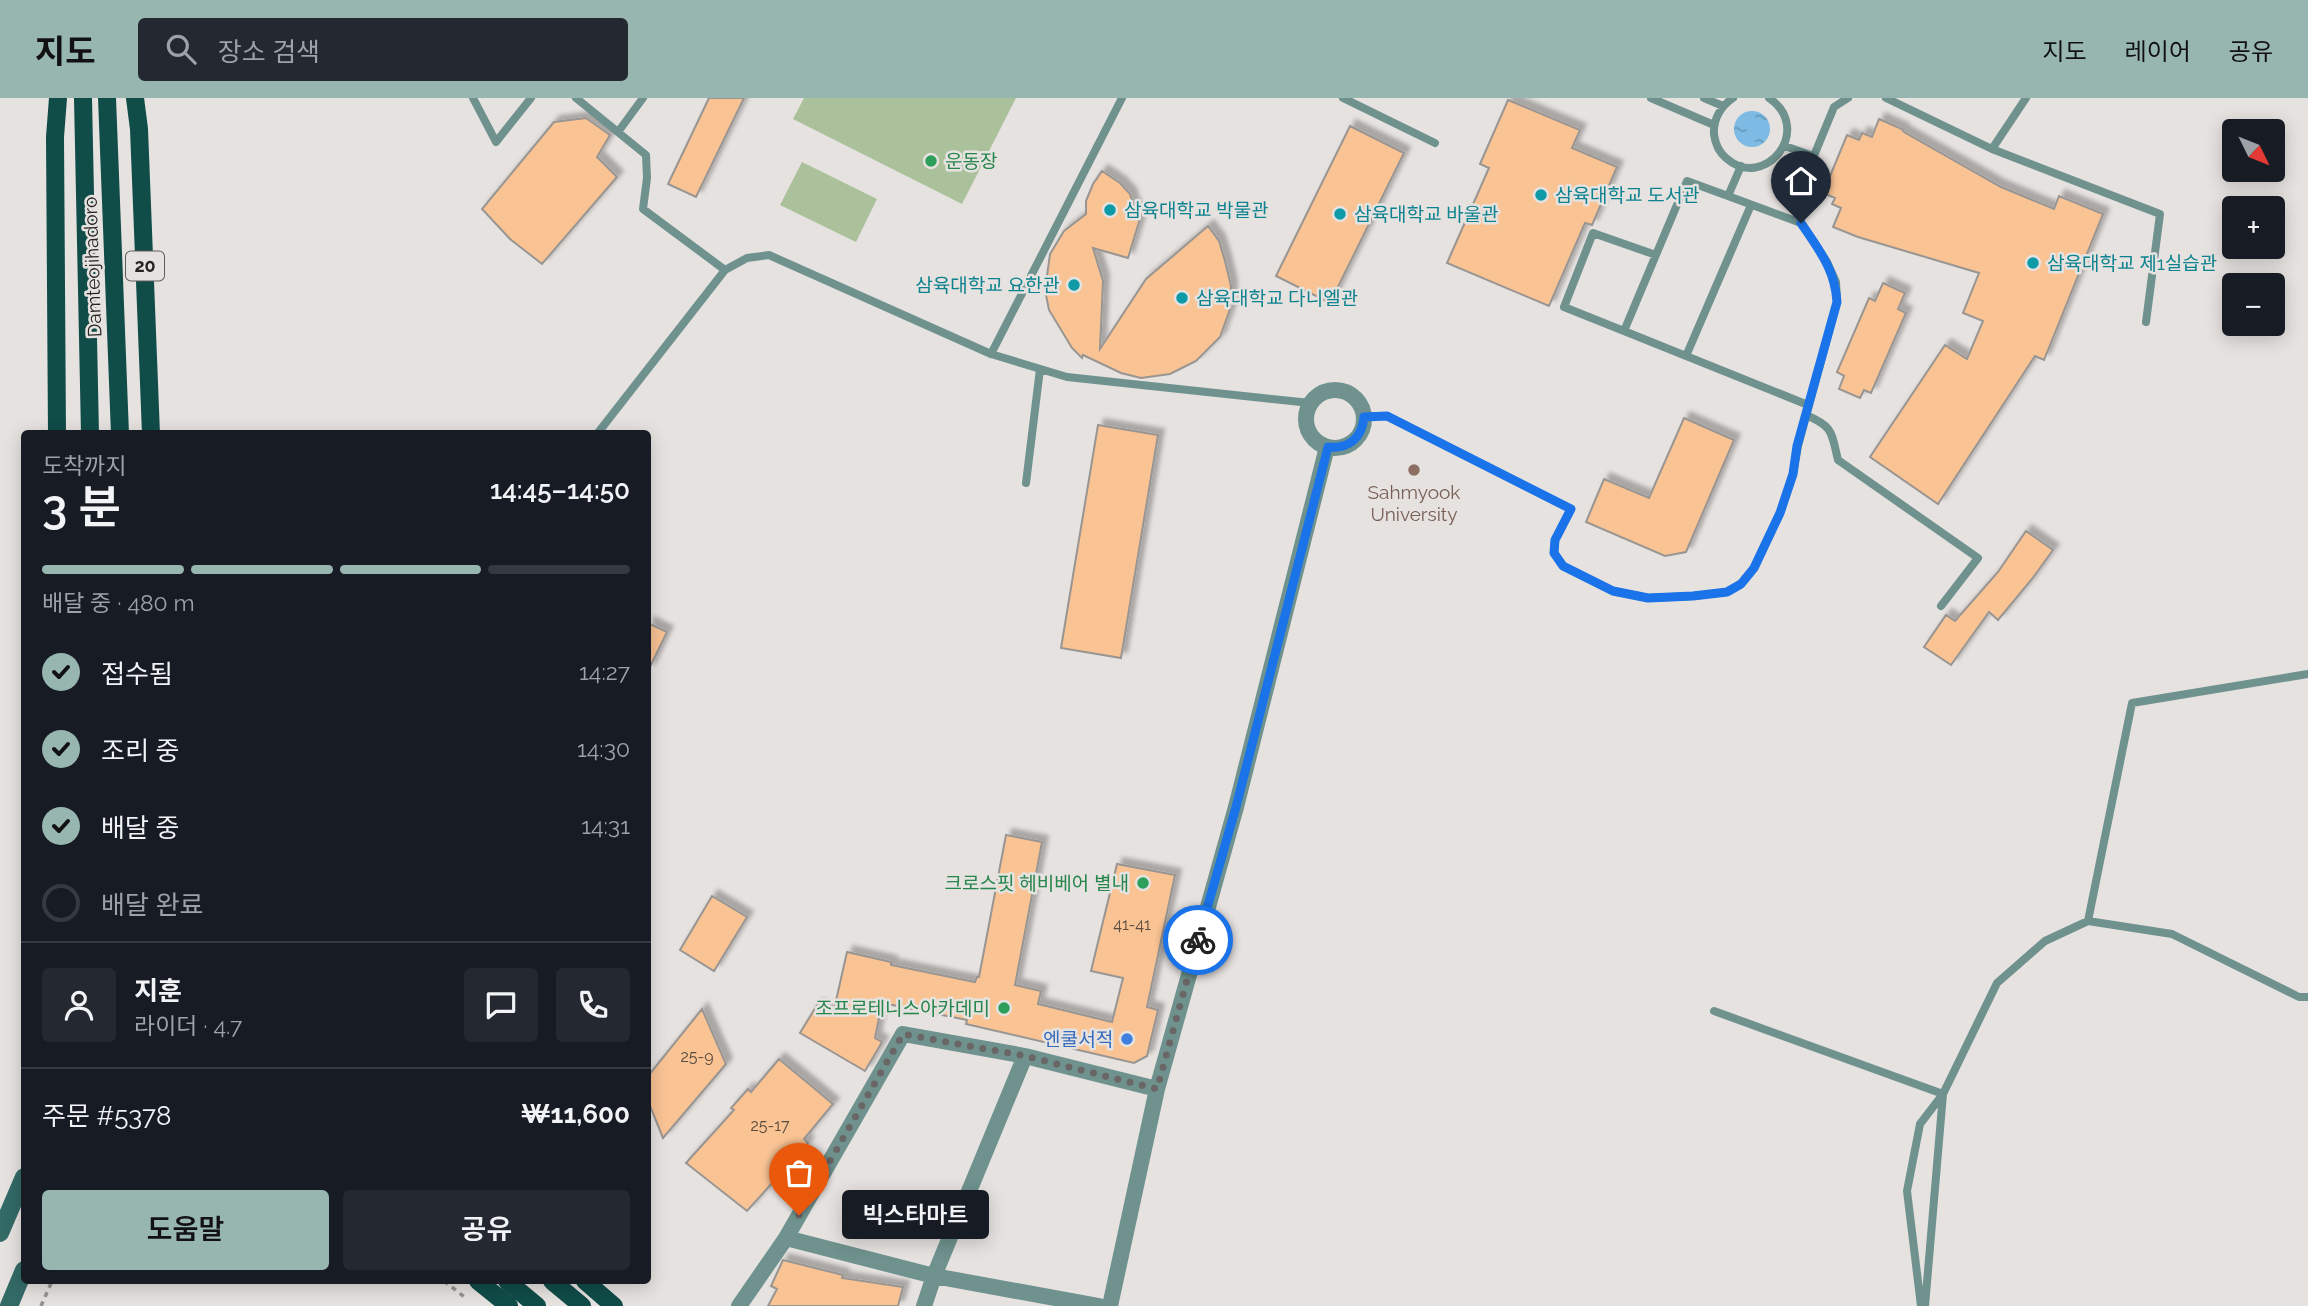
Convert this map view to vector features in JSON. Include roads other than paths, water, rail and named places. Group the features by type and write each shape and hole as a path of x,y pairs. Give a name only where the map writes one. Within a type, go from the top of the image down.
{"main road":[{"path":"58,98 55,137 58,430"},
{"name":"Damteojihadoro","path":"83,98 90,430"},
{"name":"Damteojihadoro","path":"107,98 120,430"},
{"name":"20","path":"135,98 139,129 151,430"},
{"path":"0,1233 21,1184"},
{"path":"9,1306 21,1277"},
{"path":"482,1284 509,1306"},
{"path":"511,1284 537,1306"},
{"path":"556,1284 582,1306"},
{"path":"588,1284 614,1306"}],"street":[{"path":"1343,390 1358,400 1364,417 1363,426 1354,441 1346,446 1328,447 1319,443 1307,429 1310,403 1324,391 1343,390"},
{"path":"1110,1306 1157,1089 1236,807 1328,447"},
{"path":"739,1306 786,1238 903,1034 1025,1056 1157,1089"},
{"path":"924,1306 1025,1056"},
{"path":"786,1238 934,1276 1099,1306"}],"lane":[{"path":"473,98 496,142 531,98"},
{"path":"576,98 646,155 647,178 643,209 725,270"},
{"path":"618,132 643,98"},
{"path":"991,354 1122,98"},
{"path":"1343,98 1435,143"},
{"path":"1651,98 1714,125"},
{"path":"1704,98 1723,106"},
{"path":"1733,98 1723,106 1714,125 1717,146 1723,155 1741,166 1762,166 1779,155 1785,145 1788,125 1781,102 1769,98"},
{"path":"1364,417 1387,416 1571,509 1555,540 1554,553 1563,566 1613,591 1648,598 1727,592 1741,584 1754,568 1780,513 1793,474 1797,446 1837,302 1836,282 1827,262 1801,223 1796,209 1799,192 1834,107 1849,98"},
{"path":"1886,98 1992,149 2160,214 2146,322"},
{"path":"1992,149 2026,98"},
{"path":"1785,145 1814,156"},
{"path":"1728,197 1741,166"},
{"path":"1624,331 1687,181 1801,223"},
{"path":"1686,356 1751,205"},
{"path":"1656,255 1593,233 1563,307 1808,405"},
{"path":"600,430 725,270 747,258 769,255 991,354 1067,377 1310,403"},
{"path":"1026,483 1040,369"},
{"path":"1806,415 1824,423 1830,431 1838,460 1978,558 1941,607"},
{"path":"2088,921 2132,703 2308,674"},
{"path":"1923,1306 1907,1191 1920,1124 1943,1094 1997,983 2045,941 2088,921 2172,934 2299,997 2308,997"},
{"path":"1714,1011 1943,1094"},
{"path":"1923,1306 1943,1094"}],"water":[{"path":"1752,111 1765,116 1770,129 1765,142 1752,147 1739,142 1734,129 1739,116"}],"place":[{"name":"운동장","path":"931,161"},
{"name":"삼육대학교 도서관","path":"1541,195"},
{"name":"삼육대학교 박물관","path":"1110,210"},
{"name":"삼육대학교 바울관","path":"1340,214"},
{"name":"삼육대학교 제1실습관","path":"2033,263"},
{"name":"삼육대학교 요한관","path":"1074,285"},
{"name":"삼육대학교 다니엘관","path":"1182,298"},
{"name":"Sahmyook University","path":"1414,470"},
{"name":"크로스핏 헤비베어 별내","path":"1143,883"},
{"name":"조프로테니스아카데미","path":"1004,1008"},
{"name":"엔쿨서적","path":"1127,1039"},
{"name":"빅스타마트","path":"799,1215"}]}
